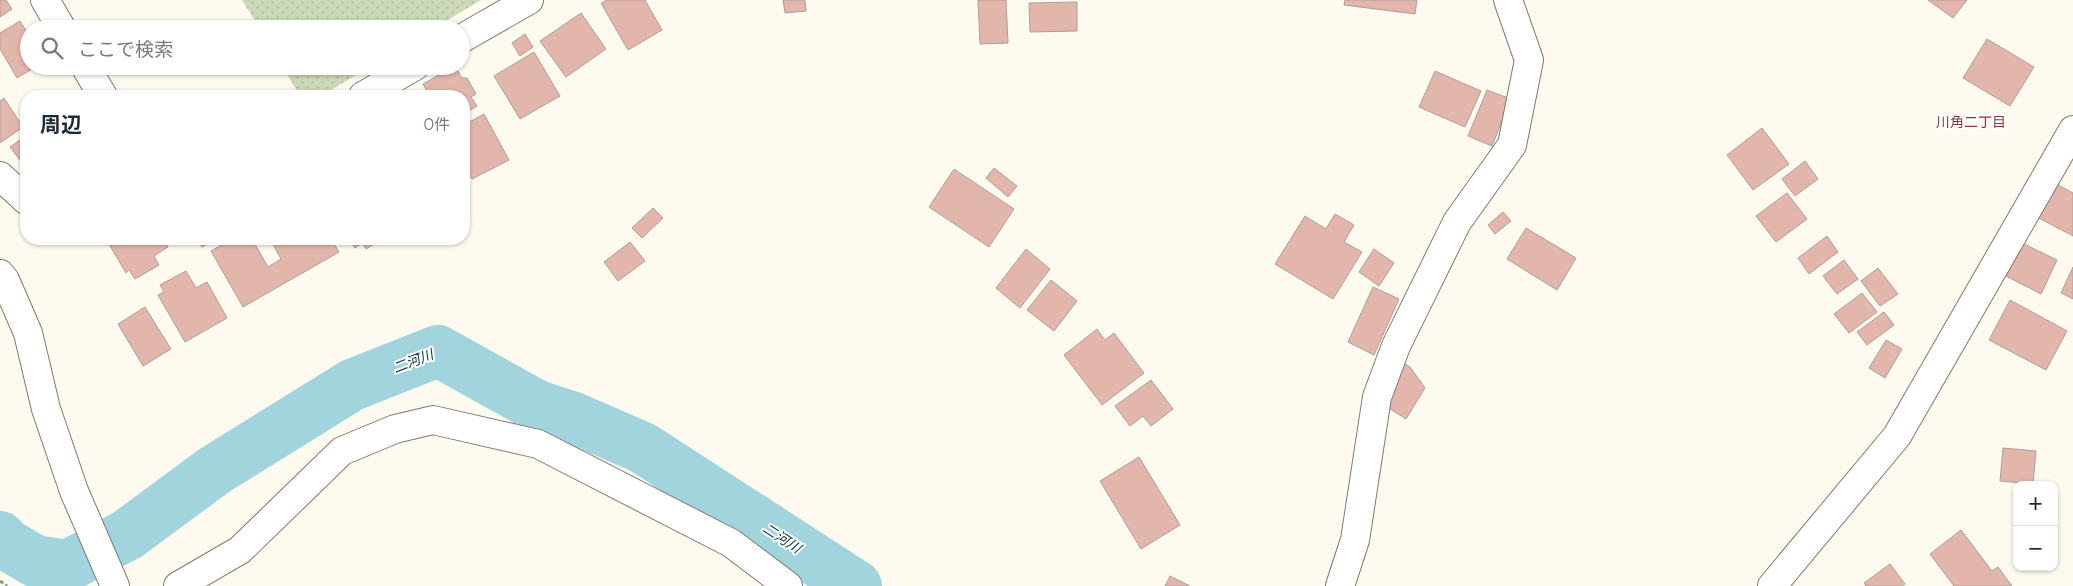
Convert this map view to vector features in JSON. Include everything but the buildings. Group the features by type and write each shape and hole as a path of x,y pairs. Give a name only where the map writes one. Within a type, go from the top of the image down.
{"street":[{"path":"45,0 57,20"},
{"path":"470,34 529,0"},
{"path":"1340,586 1355,540 1378,397 1396,346 1456,222 1512,145 1528,60 1508,0"},
{"path":"90,75 99,90"},
{"path":"373,90 399,75"},
{"path":"1772,586 1897,436 2073,130"},
{"path":"0,176 20,194"},
{"path":"0,274 5,280 28,333 46,409 74,491 115,585"},
{"path":"178,586 240,550 342,451 394,429 433,420 538,444 731,543 788,586"}],"path":[{"path":"0,581 7,586"}],"green space":[{"path":"242,0 481,0 448,20 254,20"},
{"path":"287,75 356,75 331,90 296,90"}],"waterway":[{"name":"二河川","path":"0,537 6,544 35,561 67,566 127,535 215,470 352,385 438,351 537,406 574,418 643,448 856,586"}],"district":[{"name":"川角二丁目","path":"1971,122"}]}
